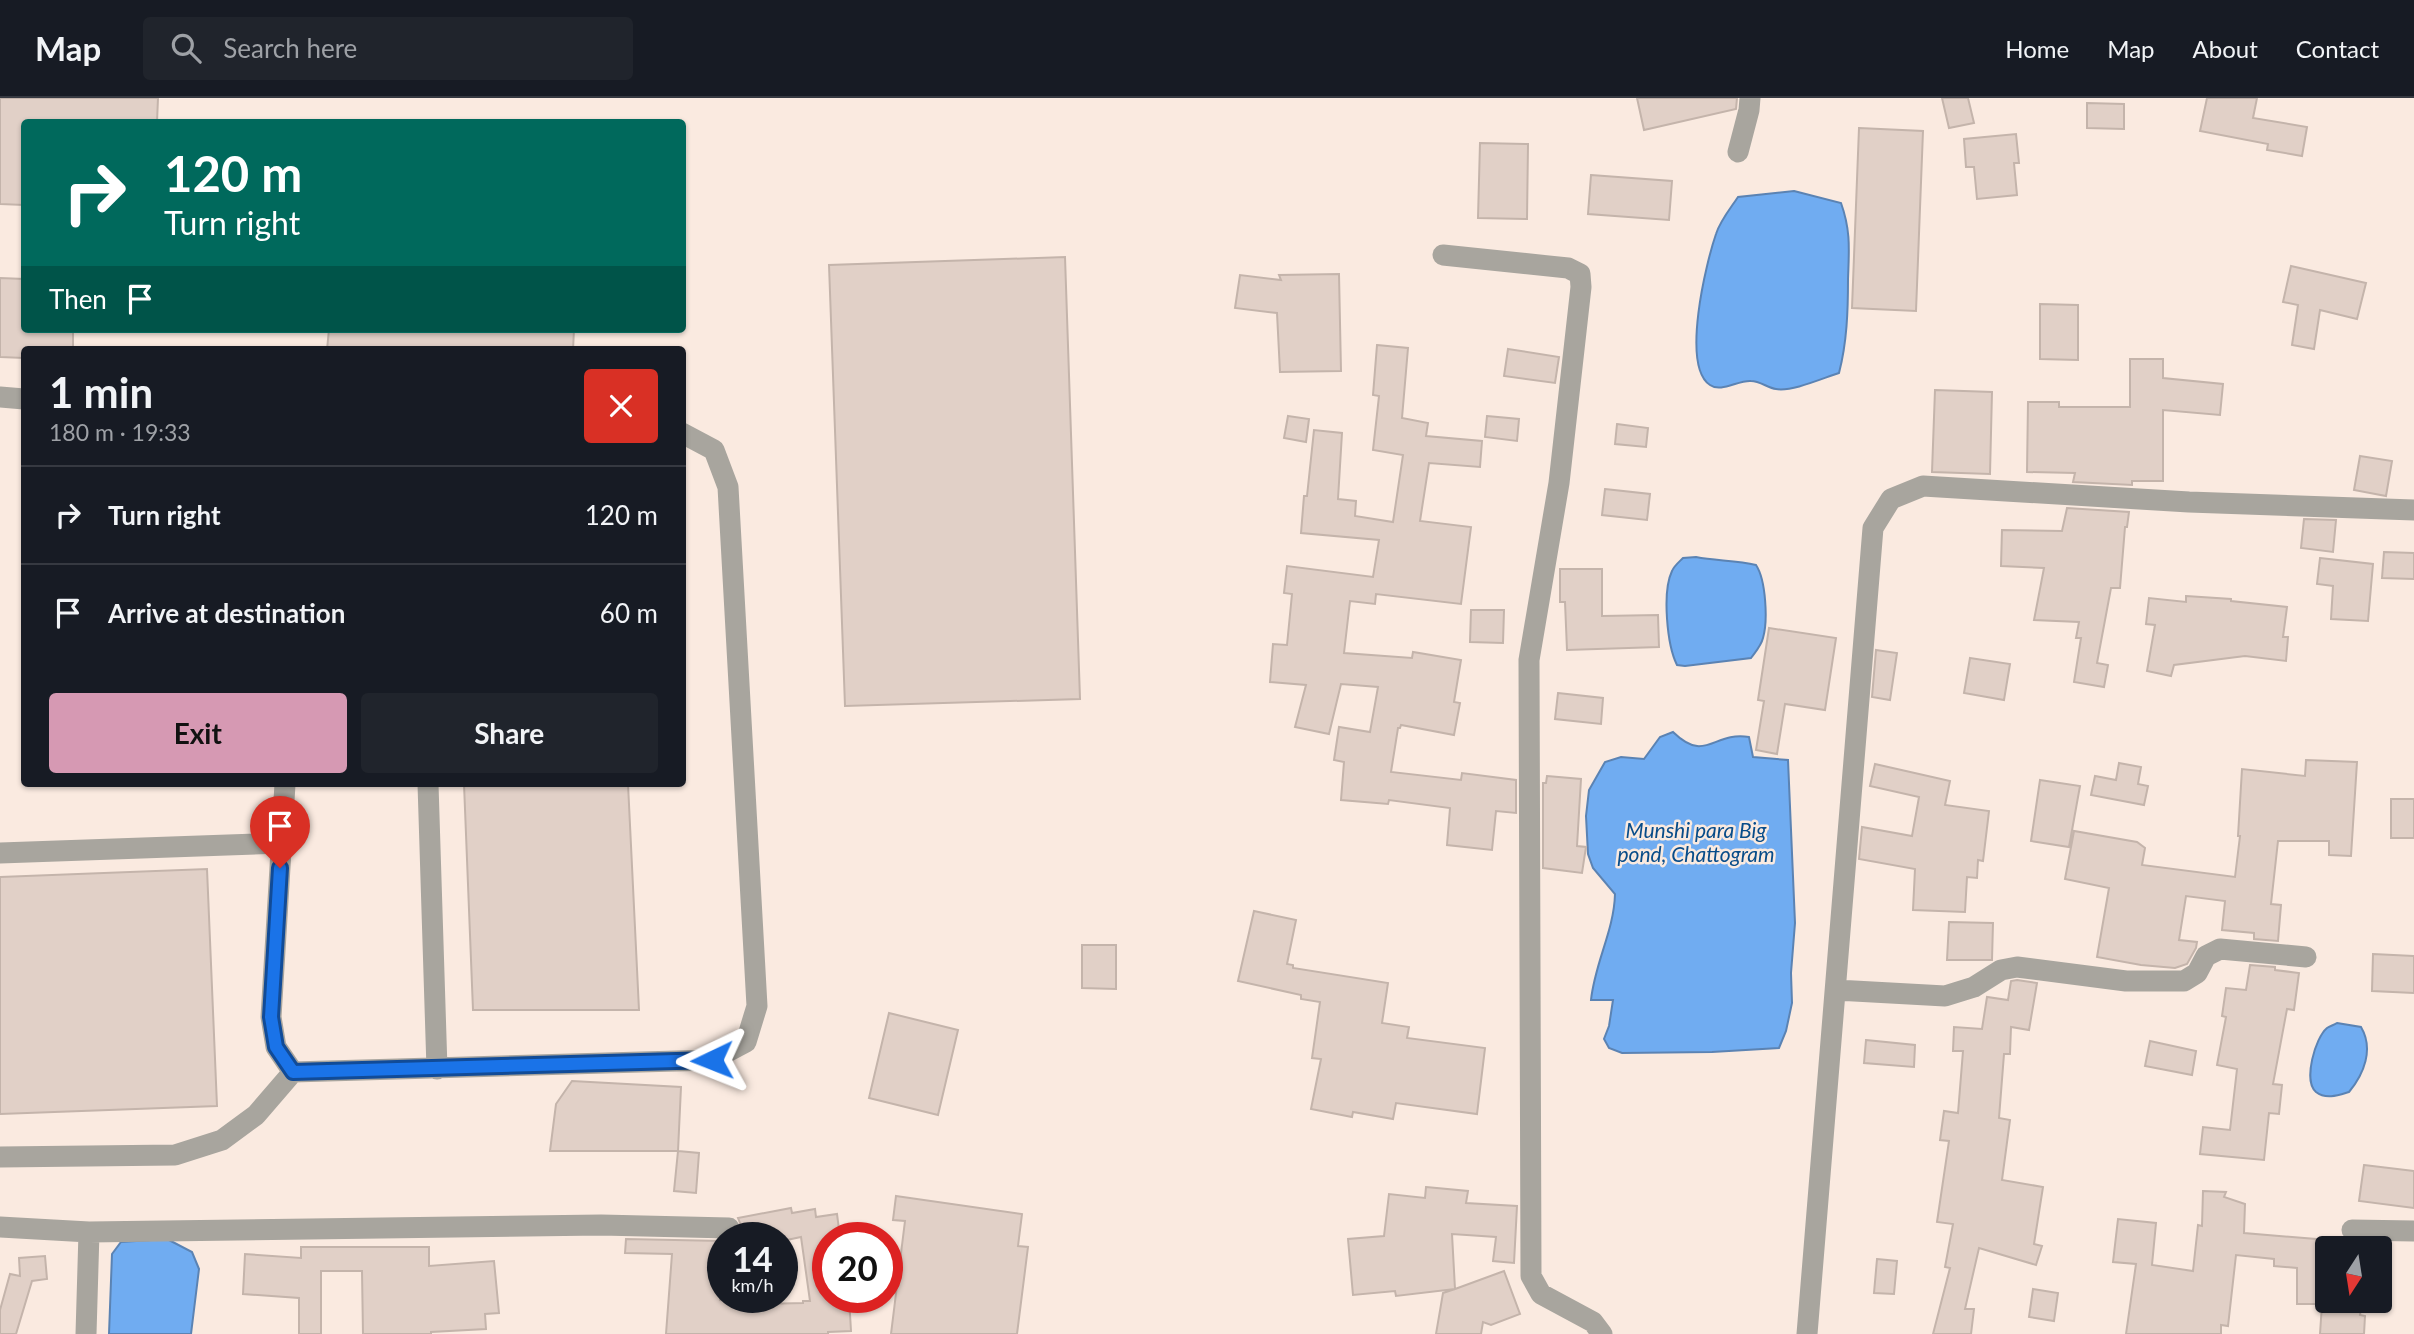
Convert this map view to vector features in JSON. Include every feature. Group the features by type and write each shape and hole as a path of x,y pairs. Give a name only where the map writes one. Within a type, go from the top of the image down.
{"street":[{"path":"1738,152 1750,104"},
{"path":"1443,256 1568,268 1580,274 1581,287 1559,483 1529,660 1531,1276 1541,1294 1593,1322 1602,1334"},
{"path":"0,397 21,398"},
{"path":"0,1157 174,1155 222,1140 256,1115 293,1072 712,1060 746,1042 757,1006 728,487 714,450 686,435"},
{"path":"1807,1334 1873,528 1891,499 1923,485 2189,502 2414,510"},
{"path":"285,787 271,1017 276,1047 293,1072"},
{"path":"428,787 437,1069"},
{"path":"0,853 281,843"},
{"path":"1836,990 1945,996 1974,987 2001,970 2017,967 2126,981 2184,981 2196,973 2206,956 2220,949 2306,957"},
{"path":"0,1227 89,1232 561,1226 707,1228"},
{"path":"2352,1230 2414,1231"},
{"path":"86,1334 89,1232"}],"water":[{"path":"1794,191 1841,203 1844,213 1849,241 1848,303 1839,373 1799,387 1783,389 1751,381 1714,387 1702,374 1697,357 1697,337 1702,290 1718,229 1738,197"},
{"path":"1696,557 1756,565 1764,590 1765,631 1751,658 1677,665 1667,618 1669,580 1673,569 1683,558"},
{"name":"Munshi para Big pond, Chattogram","path":"1673,732 1684,741 1702,746 1737,736 1749,737 1753,757 1788,760 1795,923 1791,973 1792,1003 1779,1048 1622,1053 1609,1048 1604,1039 1613,1000 1591,1000 1614,908 1615,894 1593,868 1588,854 1586,816 1589,790 1605,762 1621,757 1644,759 1660,737"},
{"path":"2337,1023 2361,1027 2367,1044 2366,1061 2349,1092 2324,1096 2312,1087 2312,1060 2323,1033"},
{"path":"167,1239 192,1252 199,1269 191,1334 109,1334 112,1254 121,1242"}],"building":[{"path":"0,98 158,98 157,119 21,119 21,205 0,204"},
{"path":"1637,98 1737,98 1736,109 1644,130"},
{"path":"1942,98 1968,98 1974,123 1949,128"},
{"path":"2207,98 2257,98 2253,118 2307,127 2302,156 2267,150 2268,144 2200,131"},
{"path":"2087,103 2124,104 2124,129 2087,128"},
{"path":"1859,128 1923,131 1916,311 1852,308"},
{"path":"2016,134 2019,163 2014,163 2017,195 1977,199 1974,167 1966,167 1964,139"},
{"path":"1480,143 1528,144 1527,219 1478,218"},
{"path":"1591,175 1672,181 1669,220 1588,214"},
{"path":"1065,257 1080,699 845,706 829,265"},
{"path":"2291,266 2366,283 2357,319 2320,310 2314,349 2292,345 2298,305 2283,302"},
{"path":"1339,274 1341,371 1280,372 1277,313 1235,308 1240,275 1281,280 1279,275"},
{"path":"0,278 21,279 21,333 73,333 73,346 21,346 21,358 0,357"},
{"path":"2040,304 2078,305 2078,360 2040,359"},
{"path":"329,333 574,333 573,346 327,346"},
{"path":"1377,345 1408,348 1402,418 1428,423 1426,436 1482,441 1480,467 1429,463 1420,521 1471,527 1461,604 1376,594 1375,604 1350,601 1344,653 1412,658 1413,652 1461,660 1454,702 1460,703 1454,735 1401,725 1398,728 1391,772 1461,780 1462,773 1516,780 1516,813 1496,811 1492,850 1447,845 1450,808 1389,800 1388,804 1341,800 1344,762 1334,760 1339,727 1370,732 1378,687 1341,684 1329,734 1295,727 1306,685 1270,682 1273,644 1287,645 1292,594 1284,593 1287,566 1373,577 1379,540 1301,533 1314,430 1342,433 1338,499 1356,501 1355,516 1393,522 1403,455 1373,450 1379,396 1373,395"},
{"path":"1508,349 1559,357 1555,383 1504,376"},
{"path":"2130,359 2163,359 2163,378 2223,384 2220,415 2163,410 2163,481 2132,481 2132,485 2073,482 2075,473 2027,472 2028,402 2059,402 2059,407 2130,407"},
{"path":"1935,390 1992,392 1990,474 1932,472"},
{"path":"1288,416 1309,419 1306,442 1284,438"},
{"path":"1487,416 1519,419 1517,441 1485,437"},
{"path":"1617,424 1648,428 1646,447 1615,444"},
{"path":"2360,456 2392,461 2386,496 2354,490"},
{"path":"1605,489 1650,494 1647,520 1602,515"},
{"path":"2067,508 2129,512 2125,527 2120,588 2111,588 2097,663 2108,665 2104,687 2074,682 2081,638 2076,638 2079,622 2034,620 2044,568 2001,566 2002,530 2062,531"},
{"path":"2304,519 2336,520 2333,552 2301,548"},
{"path":"2384,552 2414,553 2414,579 2382,578"},
{"path":"2320,558 2373,564 2368,621 2331,619 2333,586 2317,584"},
{"path":"1560,569 1602,569 1602,616 1658,615 1659,647 1567,650 1565,602 1560,602"},
{"path":"2186,596 2287,607 2283,637 2288,637 2286,661 2245,656 2174,665 2171,676 2147,671 2155,625 2146,624 2149,598 2186,602"},
{"path":"1471,610 1504,610 1503,643 1470,642"},
{"path":"1769,628 1836,638 1825,710 1785,704 1777,754 1756,750 1764,701 1758,700"},
{"path":"1876,650 1897,653 1890,700 1872,697"},
{"path":"1970,658 2010,664 2004,700 1964,693"},
{"path":"1558,693 1603,698 1601,724 1555,719"},
{"path":"2306,760 2357,762 2351,856 2329,855 2329,841 2278,841 2271,904 2281,905 2278,941 2254,939 2254,933 2222,930 2225,901 2186,896 2179,940 2197,942 2187,964 2175,968 2097,957 2109,888 2065,879 2074,831 2137,842 2145,848 2142,865 2235,877 2240,836 2242,769 2305,776"},
{"path":"2119,763 2141,767 2138,784 2148,786 2144,805 2091,795 2095,776 2116,780"},
{"path":"1875,764 1950,781 1945,805 1989,811 1983,861 1978,860 1977,878 1967,877 1965,912 1913,910 1915,869 1859,859 1862,827 1912,836 1919,797 1870,786"},
{"path":"1547,776 1581,779 1577,846 1586,847 1582,873 1543,868 1543,783 1546,783"},
{"path":"2040,780 2080,786 2069,847 2031,841"},
{"path":"464,787 628,787 639,1010 473,1010"},
{"path":"2391,799 2414,799 2414,838 2391,838"},
{"path":"207,869 217,1106 0,1114 0,877"},
{"path":"1254,911 1296,920 1287,964 1293,965 1293,968 1388,983 1382,1023 1409,1027 1407,1038 1485,1048 1477,1114 1396,1103 1393,1119 1353,1112 1352,1117 1311,1109 1321,1059 1312,1058 1320,1002 1238,981"},
{"path":"1949,922 1993,923 1992,960 1947,960"},
{"path":"1082,945 1116,945 1116,989 1082,988"},
{"path":"2373,954 2414,956 2414,993 2372,991"},
{"path":"2250,965 2299,973 2294,1010 2287,1009 2273,1084 2282,1085 2279,1114 2269,1113 2264,1160 2200,1154 2203,1127 2230,1130 2237,1069 2217,1065 2226,1017 2222,1016 2226,988 2246,990"},
{"path":"2011,981 2037,983 2029,1030 2011,1027 2010,1054 2004,1054 1999,1118 2010,1120 2002,1180 2043,1187 2034,1244 2042,1246 2036,1265 1979,1248 1965,1309 1974,1309 1971,1334 1933,1334 1950,1268 1945,1267 1953,1224 1937,1222 1949,1141 1940,1140 1944,1111 1958,1113 1963,1051 1953,1051 1954,1027 1982,1029 1987,997 2008,1000"},
{"path":"889,1013 958,1030 938,1115 869,1098"},
{"path":"1866,1040 1915,1045 1914,1067 1864,1063"},
{"path":"2150,1041 2196,1051 2192,1075 2145,1066"},
{"path":"572,1081 681,1087 678,1151 550,1151 556,1104"},
{"path":"678,1151 699,1153 696,1193 674,1191"},
{"path":"2364,1165 2414,1171 2414,1208 2359,1201"},
{"path":"1426,1187 1468,1191 1466,1203 1517,1206 1514,1263 1493,1261 1496,1237 1452,1234 1455,1289 1396,1296 1395,1291 1353,1295 1348,1239 1384,1236 1389,1194 1425,1198"},
{"path":"2203,1191 2226,1192 2224,1197 2245,1204 2244,1233 2315,1239 2315,1304 2297,1304 2297,1268 2274,1266 2274,1259 2236,1255 2228,1326 2221,1325 2221,1334 2126,1334 2136,1264 2113,1262 2118,1219 2156,1223 2152,1265 2193,1271 2198,1225 2202,1226"},
{"path":"896,1196 1022,1214 1018,1246 1028,1247 1017,1334 891,1334 894,1313 903,1313 905,1221 893,1220"},
{"path":"791,1208 792,1213 815,1209 816,1217 837,1214 838,1222 812,1222 812,1313 850,1313 851,1331 828,1334 666,1334 672,1254 625,1253 626,1239 707,1241 707,1313 798,1313 798,1303 810,1301 801,1237 798,1238 798,1222 740,1222 738,1218"},
{"path":"301,1247 429,1247 429,1266 494,1261 499,1313 485,1314 486,1329 431,1334 363,1334 362,1271 321,1271 321,1334 299,1334 299,1298 243,1294 245,1254 301,1258"},
{"path":"45,1256 47,1279 32,1281 16,1334 0,1334 0,1310 10,1274 20,1276 19,1258"},
{"path":"1877,1259 1897,1261 1894,1294 1874,1293"},
{"path":"1504,1271 1520,1314 1491,1325 1483,1322 1481,1334 1436,1334 1443,1293"},
{"path":"2033,1289 2058,1293 2054,1321 2029,1317"},
{"path":"2321,1313 2360,1313 2365,1316 2364,1334 2320,1334"}],"route":[{"path":"280,868 271,1017 276,1047 293,1072 712,1060"}]}
